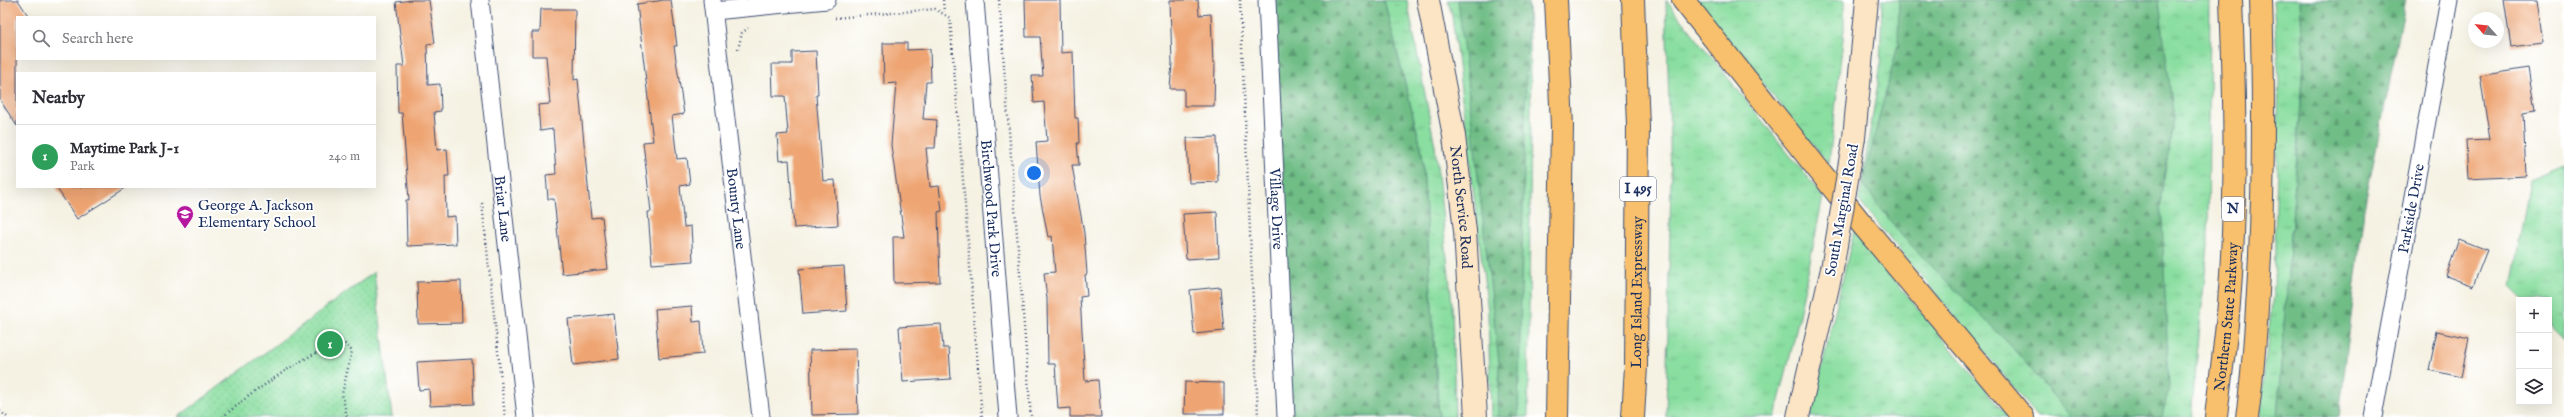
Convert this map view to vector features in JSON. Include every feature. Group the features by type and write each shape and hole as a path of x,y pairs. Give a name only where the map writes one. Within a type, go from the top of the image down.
{"highway":[{"path":"1556,0 1562,126 1557,417"},
{"path":"1683,0 1864,227 2022,417"},
{"name":"Northern State Parkway","path":"2216,417 2229,303 2234,192 2234,74 2231,0"},
{"name":"Northern State Parkway","path":"2247,417 2255,350 2264,188 2264,102 2260,0"},
{"name":"Long Island Expressway","path":"1633,417 1636,366 1638,126 1634,6"}],"main road":[{"name":"North Service Road","path":"1428,0 1454,136 1465,230 1476,417"},
{"name":"South Marginal Road","path":"1798,417 1832,268 1854,138 1867,0"}],"street":[{"name":"Briar Lane","path":"480,0 526,417"},
{"path":"713,6 827,0"},
{"name":"Birchwood Park Drive","path":"975,0 1008,417"},
{"name":"Village Drive","path":"1267,0 1286,417"},
{"name":"Parkside Drive","path":"2373,417 2449,0"},
{"name":"Bounty Lane","path":"713,6 760,417"}],"path":[{"path":"943,0 944,12"},
{"path":"999,0 1031,417"},
{"path":"1240,0 1258,417"},
{"path":"833,18 935,9 944,12 950,18 952,27 982,417"},
{"path":"739,57 739,41 742,33 750,27"},
{"path":"481,197 505,417"},
{"path":"223,417 236,405 303,361 336,343 344,342 352,351 342,394 347,417"},
{"path":"0,411 7,417"}],"green space":[{"path":"1267,0 1384,0 1422,151 1439,417 1286,417"},
{"path":"1384,0 1407,0 1435,146 1452,304 1455,417 1439,417 1422,151"},
{"path":"1448,0 1528,0 1531,109 1528,417 1491,417 1488,312 1452,16"},
{"path":"1458,0 1528,0 1518,417 1498,417 1499,363"},
{"path":"1666,0 1823,197 1794,340 1775,417 1666,417 1671,178"},
{"path":"1694,0 1844,0 1844,30 1829,164"},
{"path":"1882,0 2210,0 2208,245 2191,417 2038,417 1859,201 1880,69"},
{"path":"1899,0 2159,0 2174,119 2161,196 2169,387 2162,417 2071,417 2013,348 1903,237 1862,184 1898,44"},
{"path":"2273,0 2300,0 2304,64 2277,417 2259,417 2274,285 2279,79"},
{"path":"2300,0 2406,0 2364,209 2339,417 2277,417 2304,64"},
{"path":"2564,167 2564,340 2552,328 2552,297 2521,297 2511,287 2530,181"},
{"path":"1854,231 2008,417 1810,417"},
{"path":"374,272 392,417 178,417"}],"building":[{"path":"0,0 18,0 28,16 16,16 16,124 0,100"},
{"path":"429,0 435,43 427,44 428,85 440,84 441,111 434,112 437,150 447,149 449,176 445,176 446,217 455,216 456,244 407,246 406,200 409,200 402,113 398,113 397,66 404,66 396,2"},
{"path":"671,0 677,46 674,46 684,114 672,116 677,159 687,158 690,184 680,186 684,227 691,226 693,261 652,264 648,212 651,212 643,142 653,141 637,4"},
{"path":"1025,0 1060,0 1061,53 1073,52 1075,118 1078,118 1079,143 1077,143 1079,165 1072,165 1084,233 1087,274 1085,275 1087,296 1080,297 1085,381 1098,380 1101,417 1070,417 1070,408 1058,409 1055,364 1048,364 1047,299 1044,273 1055,272 1052,236 1048,237 1040,196 1036,142 1047,141 1044,102 1034,103 1032,76 1043,76 1040,37 1026,37"},
{"path":"1170,0 1198,0 1199,15 1211,14 1213,63 1215,63 1214,106 1184,106 1184,89 1170,89 1172,63"},
{"path":"2504,0 2537,0 2543,43 2511,47"},
{"path":"541,9 575,9 574,80 578,79 591,218 602,217 608,269 562,274 554,199 548,199 546,175 556,174 553,129 540,131 538,105 550,104 546,56 532,56 532,32 540,32"},
{"path":"883,43 907,43 907,50 930,49 931,82 926,82 923,119 937,120 935,148 926,148 930,187 939,186 942,211 938,212 940,282 894,283 893,237 904,237 891,145 896,83 884,84"},
{"path":"816,51 818,95 816,95 823,181 835,180 838,225 794,228 789,160 779,161 777,135 788,134 785,96 773,96 772,64 792,64 792,52"},
{"path":"2528,68 2535,111 2523,113 2526,176 2468,179 2466,140 2490,139 2480,76"},
{"path":"1217,137 1218,182 1189,183 1187,138"},
{"path":"57,188 125,188 77,219"},
{"path":"1217,212 1219,257 1186,259 1183,214"},
{"path":"2459,239 2487,250 2473,286 2446,276"},
{"path":"844,266 847,311 803,314 799,269"},
{"path":"461,281 462,323 418,324 417,282"},
{"path":"1220,287 1224,331 1194,334 1190,290"},
{"path":"692,306 693,322 701,321 703,354 659,358 655,309"},
{"path":"614,314 619,359 573,365 568,319"},
{"path":"941,324 943,348 949,348 951,379 903,382 899,327"},
{"path":"2437,331 2469,338 2461,377 2429,370"},
{"path":"856,349 858,414 812,415 810,350"},
{"path":"472,359 474,404 430,406 429,389 419,390 417,362"},
{"path":"1185,382 1224,383 1224,414 1184,414"}],"place":[{"name":"George A. Jackson Elementary School","path":"185,229"},
{"name":"Maytime Park J-1","path":"330,344"}]}
